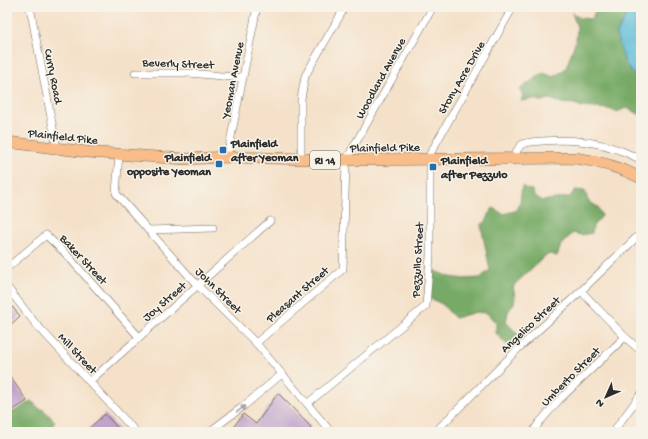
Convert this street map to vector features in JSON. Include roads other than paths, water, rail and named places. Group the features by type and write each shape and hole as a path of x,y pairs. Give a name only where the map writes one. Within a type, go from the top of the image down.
{"main road":[{"name":"Plainfield Pike","path":"7,142 57,149 185,159 227,157 346,160 574,158 592,160 617,167 641,178"}],"street":[{"name":"Curry Road","path":"30,7 57,149"},
{"name":"Yeoman Avenue","path":"227,157 257,7"},
{"path":"301,159 301,99 305,76 345,7"},
{"name":"Woodland Avenue","path":"346,160 433,7"},
{"path":"501,7 512,10"},
{"name":"Stony Acre Drive","path":"430,159 430,154 512,10"},
{"name":"Beverly Street","path":"135,72 188,73 243,78"},
{"path":"513,158 520,146 526,143 557,140 595,142 621,150 641,160"},
{"name":"John Street","path":"119,154 116,193 198,286 256,343 331,432"},
{"name":"Pezzullo Street","path":"308,403 426,306 430,256 430,159"},
{"name":"Pleasant Street","path":"256,343 343,269 346,160"},
{"name":"Joy Street","path":"90,381 270,221"},
{"path":"148,230 213,228"},
{"name":"Angelico Street","path":"435,432 518,348 581,291 641,233"},
{"name":"Baker Street","path":"7,268 46,235 67,256 139,337"},
{"name":"Mill Street","path":"7,287 35,323 136,432"},
{"path":"581,291 625,337 641,351"},
{"name":"Umberto Street","path":"533,432 559,400 625,337"},
{"path":"209,432 245,405 282,374"},
{"path":"613,432 641,394"}],"water":[{"path":"631,7 641,7 641,83 625,63 616,34"}],"place":[{"name":"Plainfield after Yeoman","path":"223,150"},
{"name":"Plainfield opposite Yeoman","path":"219,164"},
{"name":"Plainfield after Pezzulo","path":"433,167"}]}
